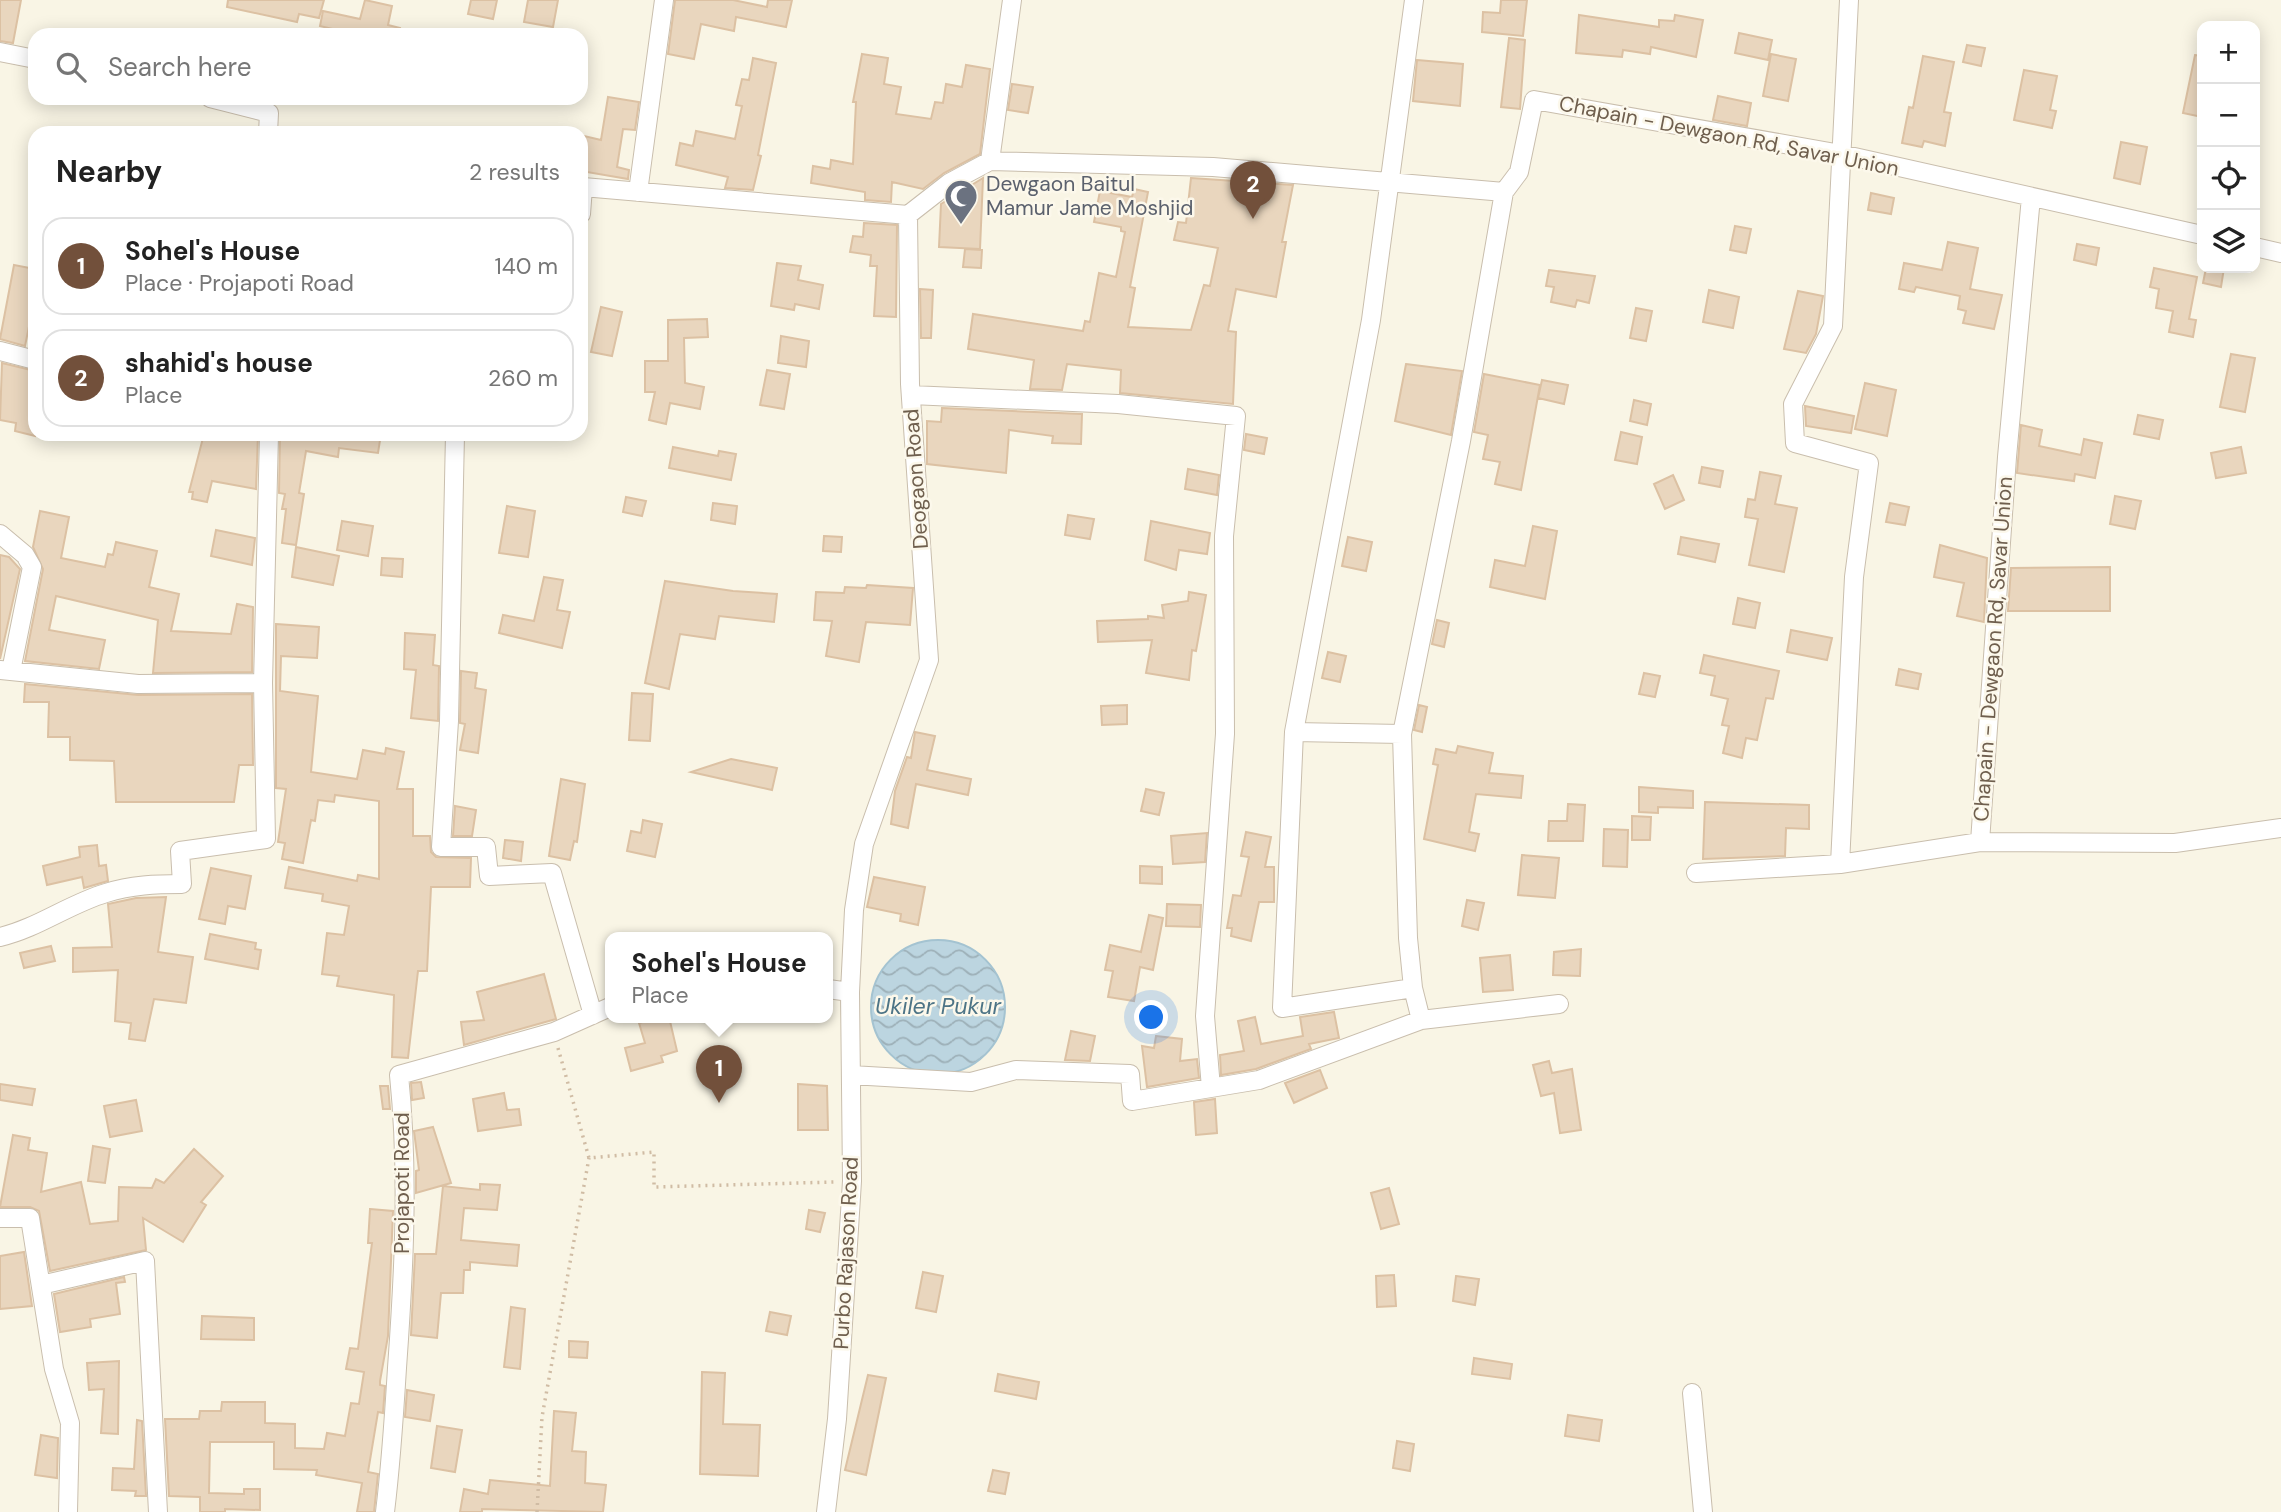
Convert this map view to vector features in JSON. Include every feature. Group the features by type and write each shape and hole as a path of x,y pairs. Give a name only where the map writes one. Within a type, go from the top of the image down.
{"street":[{"path":"638,192 664,0"},
{"path":"990,161 1013,0"},
{"path":"1413,988 1282,1008 1294,732 1371,320 1392,180 1414,0"},
{"path":"1840,864 1854,577 1868,463 1795,443 1793,404 1833,326 1849,0"},
{"path":"0,52 28,58"},
{"name":"Chapain - Dewgaon Rd, Savar Union","path":"1504,192 1519,172 1534,100 1841,154 2197,234"},
{"path":"238,105 269,113 268,126"},
{"path":"588,187 908,215 949,183 990,161 1213,167 1392,180 1504,192 1461,441 1402,733 1407,926 1413,988 1420,1020"},
{"name":"Chapain - Dewgaon Rd, Savar Union","path":"2031,197 2007,457 1980,842 2175,843 2281,828"},
{"name":"Deogaon Road","path":"850,992 853,910 864,844 929,660 911,395 908,215"},
{"path":"2260,248 2281,253"},
{"path":"0,351 28,358"},
{"path":"911,395 1118,404 1236,416 1224,536 1225,734 1205,1016 1211,1088"},
{"path":"0,937 20,932 105,893 150,884 182,884 180,851 266,839 263,684 269,441"},
{"path":"455,441 449,721 441,847 486,847 489,876 552,873 593,1015"},
{"path":"0,534 25,555 32,567 5,670 138,684 263,684"},
{"path":"1294,732 1402,733"},
{"path":"1696,873 1840,864 1980,842"},
{"path":"833,990 850,992"},
{"name":"Purbo Rajason Road","path":"826,1512 836,1419 852,1181 850,992"},
{"path":"851,1075 971,1082 1016,1070 1130,1074 1132,1101 1259,1080 1420,1020 1559,1004"},
{"name":"Projapoti Road","path":"385,1512 391,1467 404,1234 406,1142 399,1075 554,1032 605,1010"},
{"path":"0,1218 30,1218 54,1368 70,1423 68,1512"},
{"path":"41,1284 145,1261 158,1512"},
{"path":"1692,1393 1703,1512"}],"path":[{"path":"537,1512 542,1417 589,1158 554,1032"},
{"path":"589,1158 654,1152 654,1187 852,1181"}],"water":[{"name":"Ukiler Pukur","path":"938,940 964,945 985,960 1000,981 1005,1007 1000,1033 985,1054 964,1069 938,1074 912,1069 891,1054 876,1033 871,1007 876,981 891,960 912,945"}],"building":[{"path":"0,0 21,0 13,43 0,41"},
{"path":"228,0 324,0 319,18 299,14 297,22 227,7"},
{"path":"365,0 392,6 388,25 400,28 320,26 323,11 360,19"},
{"path":"471,0 497,0 493,19 468,14"},
{"path":"528,0 558,0 553,27 524,22"},
{"path":"675,0 733,0 767,7 768,0 792,0 786,27 736,17 734,31 701,24 694,59 668,54"},
{"path":"1501,0 1527,0 1523,36 1482,32 1483,12 1500,13"},
{"path":"1579,15 1659,27 1659,20 1674,21 1675,15 1703,20 1696,57 1651,47 1650,54 1623,50 1622,57 1576,53"},
{"path":"1739,33 1772,40 1768,60 1735,53"},
{"path":"1509,38 1525,40 1520,109 1501,107"},
{"path":"1967,45 1985,48 1981,66 1963,62"},
{"path":"862,54 888,58 884,84 901,87 896,114 931,119 935,102 943,103 946,84 962,87 966,65 990,69 980,154 944,173 923,189 892,182 891,202 865,200 865,192 811,183 813,166 830,169 831,160 853,164 856,102 853,102"},
{"path":"1771,54 1796,59 1788,101 1763,96"},
{"path":"2195,55 2197,55 2197,116 2183,113"},
{"path":"1923,56 1954,62 1944,112 1951,113 1945,146 1924,141 1922,147 1902,143 1909,107 1913,108"},
{"path":"753,58 776,63 758,155 761,156 753,190 725,188 728,177 676,165 680,143 693,146 696,131 735,139 742,106 736,105 742,79 749,80"},
{"path":"1417,60 1463,64 1460,106 1413,101"},
{"path":"2024,70 2057,76 2050,110 2056,111 2052,128 2014,120"},
{"path":"1012,84 1033,87 1028,113 1008,110"},
{"path":"1718,96 1751,103 1747,126 1713,120"},
{"path":"608,97 639,102 635,130 623,129 617,167 629,170 628,179 588,172 588,137 601,140"},
{"path":"2121,142 2147,147 2140,184 2114,178"},
{"name":"Dewgaon Baitul Mamur Jame Moshjid","path":"983,178 980,249 939,247 941,204"},
{"path":"1191,178 1293,185 1282,242 1286,242 1276,297 1236,289 1228,331 1236,332 1233,404 1120,393 1121,370 1067,364 1062,390 1030,389 1034,360 968,349 973,314 1083,331 1085,321 1090,322 1099,273 1116,277 1125,232 1121,231 1121,227 1094,222 1100,191 1132,197 1134,189 1148,192 1130,287 1135,288 1128,327 1191,330 1204,285 1210,286 1218,248 1174,240 1178,222 1186,223"},
{"path":"1871,193 1894,198 1891,214 1868,210"},
{"path":"864,223 897,225 896,317 874,316 877,266 870,266 871,255 850,252 853,236 863,237"},
{"path":"1735,226 1751,229 1746,253 1730,250"},
{"path":"1948,242 1978,248 1970,289 2002,295 1994,329 1963,323 1966,311 1958,309 1960,296 1916,287 1914,292 1899,289 1904,263 1942,270"},
{"path":"2077,244 2099,248 2096,265 2074,260"},
{"path":"965,249 982,250 981,268 963,267"},
{"path":"777,263 801,266 798,280 823,285 819,309 795,304 794,310 771,306"},
{"path":"14,265 28,268 28,331 25,346 0,339"},
{"path":"2154,268 2197,277 2189,319 2196,320 2193,337 2169,332 2173,311 2156,308 2159,289 2150,287"},
{"path":"1549,270 1595,276 1589,303 1577,300 1575,307 1551,302 1554,287 1546,286"},
{"path":"2205,273 2223,273 2221,287 2203,283"},
{"path":"920,289 933,290 931,338 921,338"},
{"path":"1709,290 1739,297 1733,328 1703,322"},
{"path":"1798,291 1823,296 1816,334 1806,353 1784,349"},
{"path":"601,307 622,312 612,356 591,352"},
{"path":"1636,308 1652,311 1646,341 1630,338"},
{"path":"707,319 708,337 684,338 685,383 704,387 700,409 670,403 666,424 649,420 655,392 645,392 645,361 668,361 668,320"},
{"path":"781,336 809,341 806,367 778,363"},
{"path":"2231,354 2255,358 2245,412 2220,407"},
{"path":"2,363 28,369 28,434 15,431 16,423 0,420"},
{"path":"1406,364 1462,371 1451,435 1395,421"},
{"path":"767,370 790,374 784,409 760,405"},
{"path":"1484,374 1540,385 1521,490 1495,484 1500,462 1483,459 1488,435 1474,432"},
{"path":"1542,380 1568,385 1564,404 1538,398"},
{"path":"1865,383 1896,390 1887,436 1855,429"},
{"path":"1634,400 1651,404 1647,425 1630,421"},
{"path":"1805,406 1854,416 1851,433 1806,426"},
{"path":"942,408 1082,414 1081,444 1052,443 1053,436 1009,430 1006,473 927,464 927,421 941,422"},
{"path":"2138,415 2163,420 2159,439 2134,434"},
{"path":"2021,425 2042,430 2039,446 2081,455 2084,439 2102,443 2095,478 2075,474 2074,481 2017,473"},
{"path":"1621,432 1642,437 1637,464 1615,460"},
{"path":"1246,434 1267,438 1264,454 1244,450"},
{"path":"202,441 258,441 256,489 212,481 207,502 192,499 193,492 189,492"},
{"path":"280,441 380,441 378,453 339,448 338,457 306,451 299,493 304,494 296,545 282,543 286,509 282,509 285,494 279,493"},
{"path":"673,447 718,456 719,451 736,454 731,480 669,468"},
{"path":"2241,447 2246,473 2216,478 2211,453"},
{"path":"1702,467 1723,471 1720,487 1699,483"},
{"path":"1188,469 1219,475 1217,495 1185,489"},
{"path":"1760,472 1781,476 1775,504 1797,508 1784,572 1749,565 1758,519 1745,517 1748,499 1755,500"},
{"path":"1673,475 1684,500 1665,509 1654,484"},
{"path":"2115,496 2141,501 2135,529 2110,524"},
{"path":"626,497 646,501 642,516 623,512"},
{"path":"713,503 737,506 735,524 711,520"},
{"path":"1890,503 1909,507 1905,525 1886,522"},
{"path":"507,506 535,511 528,557 499,553"},
{"path":"40,511 69,517 61,558 105,567 108,554 113,555 116,542 157,551 149,587 179,594 171,631 231,634 237,604 253,607 252,672 153,673 158,620 56,596 49,630 105,640 99,669 25,661 43,569 33,547"},
{"path":"1068,515 1094,519 1090,539 1065,535"},
{"path":"342,521 373,526 368,556 337,550"},
{"path":"1151,521 1210,533 1207,554 1179,550 1176,570 1145,560"},
{"path":"1533,526 1557,531 1545,599 1490,587 1495,560 1525,566"},
{"path":"216,530 255,538 252,565 211,556"},
{"path":"824,536 842,537 841,552 823,551"},
{"path":"1348,537 1372,542 1366,571 1342,566"},
{"path":"1681,537 1719,544 1715,562 1678,554"},
{"path":"1940,545 1987,558 1984,622 1957,616 1964,583 1934,577"},
{"path":"296,547 339,556 333,585 292,577"},
{"path":"0,555 9,557 20,569 0,659"},
{"path":"382,558 403,559 402,577 381,575"},
{"path":"2110,567 2110,611 2008,611 2011,568"},
{"path":"544,577 563,580 557,610 570,612 562,648 499,633 503,615 534,621"},
{"path":"665,581 777,594 774,622 719,616 715,639 680,634 669,689 645,683"},
{"path":"867,585 913,588 910,625 866,622 859,662 826,656 832,621 814,620 816,592 844,593 845,587 866,588"},
{"path":"1189,592 1206,595 1196,651 1192,650 1189,680 1146,673 1152,640 1098,642 1097,621 1148,619 1148,616 1164,618 1162,605 1188,601"},
{"path":"1738,598 1760,603 1755,628 1733,624"},
{"path":"1437,620 1449,623 1444,647 1432,644"},
{"path":"276,624 319,627 317,658 281,656 280,691 318,696 311,772 357,779 363,750 385,754 386,748 404,752 397,789 413,789 413,836 430,836 431,852 436,857 471,858 470,887 431,887 427,971 418,971 408,1058 392,1057 394,995 337,986 339,976 322,974 327,933 344,935 349,906 322,901 323,894 285,888 289,867 357,881 358,875 379,879 379,801 335,795 334,802 318,800 315,821 311,820 303,863 282,859 285,843 278,842 286,789 276,788"},
{"path":"1791,630 1832,638 1827,660 1787,652"},
{"path":"405,633 435,635 433,665 439,666 438,721 411,718 416,670 404,669"},
{"path":"1328,652 1346,656 1340,682 1322,678"},
{"path":"1704,655 1779,671 1773,699 1766,698 1757,740 1746,738 1742,758 1723,753 1729,726 1722,725 1728,699 1711,695 1715,676 1700,673"},
{"path":"1899,669 1921,674 1918,689 1896,685"},
{"path":"461,671 477,673 475,688 486,690 478,753 460,750 465,724 460,723"},
{"path":"1644,673 1660,676 1655,697 1639,694"},
{"path":"25,684 138,695 252,694 253,765 239,765 234,802 116,802 114,761 70,760 70,737 48,737 49,702 24,702"},
{"path":"632,693 653,694 650,741 629,740"},
{"path":"1127,705 1127,724 1102,725 1101,706"},
{"path":"1419,705 1427,707 1422,732 1414,730"},
{"path":"915,732 935,736 927,770 971,779 968,795 916,784 908,828 891,824 895,791 907,757 911,758"},
{"path":"1458,746 1493,753 1489,773 1523,776 1521,798 1476,794 1469,832 1479,834 1475,851 1424,839 1438,765 1433,764 1436,749 1456,753"},
{"path":"731,759 777,768 772,790 691,772"},
{"path":"561,779 585,784 577,842 574,841 570,860 549,856"},
{"path":"1639,787 1693,791 1693,808 1658,807 1658,813 1639,812"},
{"path":"1146,789 1164,793 1159,815 1141,811"},
{"path":"1705,802 1809,805 1809,829 1786,828 1785,856 1703,859"},
{"path":"1568,804 1585,805 1583,841 1548,841 1549,821 1567,821"},
{"path":"455,806 476,810 472,836 453,836"},
{"path":"1632,816 1651,817 1650,840 1632,840"},
{"path":"643,820 662,824 655,857 627,851 631,831 641,833"},
{"path":"1604,829 1628,830 1627,867 1603,866"},
{"path":"1246,832 1271,837 1265,867 1274,867 1274,902 1259,902 1251,941 1231,936 1232,928 1227,928 1233,895 1241,896 1249,857 1241,856"},
{"path":"1207,833 1205,862 1173,864 1171,836"},
{"path":"505,840 523,842 521,861 503,858"},
{"path":"97,845 99,866 106,865 108,881 84,888 82,877 47,885 43,866 80,857 79,847"},
{"path":"1522,855 1559,858 1555,898 1518,895"},
{"path":"1140,866 1162,867 1162,884 1140,883"},
{"path":"211,868 251,876 245,909 228,906 225,924 199,919"},
{"path":"874,877 925,887 918,925 900,921 901,914 867,907"},
{"path":"166,897 158,952 193,957 186,1003 154,999 145,1041 129,1039 131,1023 115,1021 118,970 73,972 73,948 112,947 108,904 136,898"},
{"path":"1467,900 1484,903 1478,930 1462,926"},
{"path":"1167,904 1201,905 1200,927 1166,926"},
{"path":"1149,915 1163,918 1153,970 1140,967 1134,1001 1108,997 1113,971 1105,970 1110,945 1141,952"},
{"path":"210,934 256,943 255,949 261,950 258,969 205,959"},
{"path":"51,946 55,961 24,968 20,953"},
{"path":"1581,949 1580,976 1553,975 1554,952"},
{"path":"1510,955 1513,990 1483,992 1480,958"},
{"path":"544,974 556,1019 464,1045 461,1022 484,1020 477,992"},
{"path":"1334,1012 1339,1038 1309,1044 1311,1049 1256,1069 1221,1075 1220,1055 1244,1051 1238,1021 1255,1017 1261,1044 1303,1036 1300,1017"},
{"path":"639,1023 670,1023 677,1051 661,1056 663,1062 631,1071 625,1048 645,1043"},
{"path":"1071,1031 1095,1036 1090,1061 1065,1060"},
{"path":"1156,1036 1182,1039 1180,1061 1197,1059 1199,1078 1147,1087 1142,1046 1154,1048"},
{"path":"1549,1061 1552,1073 1572,1069 1581,1130 1560,1133 1554,1093 1541,1096 1533,1065"},
{"path":"1320,1070 1327,1088 1294,1103 1285,1083"},
{"path":"421,1082 424,1098 412,1100 411,1083"},
{"path":"0,1084 35,1089 32,1105 0,1100"},
{"path":"798,1084 827,1086 828,1130 798,1130"},
{"path":"380,1086 388,1086 390,1109 383,1109"},
{"path":"504,1093 507,1110 519,1109 521,1125 478,1131 473,1099"},
{"path":"1215,1099 1217,1133 1196,1135 1194,1102"},
{"path":"136,1100 142,1131 110,1137 104,1106"},
{"path":"433,1127 451,1183 416,1193 416,1171 419,1170 414,1131"},
{"path":"13,1135 30,1138 28,1150 47,1153 41,1192 81,1182 90,1224 118,1221 119,1187 152,1188 156,1179 164,1183 194,1149 223,1176 201,1202 206,1205 183,1242 143,1218 146,1250 50,1271 39,1211 30,1207 0,1207"},
{"path":"93,1146 110,1149 105,1183 88,1181"},
{"path":"480,1184 500,1185 497,1210 464,1208 461,1240 519,1245 517,1266 470,1262 470,1270 464,1270 463,1293 441,1293 437,1338 411,1335 415,1254 436,1254 443,1186 480,1190"},
{"path":"1389,1188 1399,1224 1381,1229 1371,1193"},
{"path":"370,1209 393,1211 388,1336 380,1381 380,1385 385,1386 383,1413 378,1412 368,1472 378,1474 374,1512 357,1512 362,1483 316,1475 317,1470 274,1469 274,1442 210,1442 209,1493 244,1494 244,1489 260,1489 260,1510 225,1509 225,1512 200,1512 200,1497 169,1496 165,1419 199,1419 200,1411 221,1411 222,1402 265,1402 265,1423 295,1424 295,1448 324,1449 327,1433 345,1436 351,1403 359,1404 364,1372 346,1369 350,1348 358,1349 372,1243 368,1243"},
{"path":"809,1210 825,1213 820,1232 806,1229"},
{"path":"24,1252 32,1306 0,1309 0,1256"},
{"path":"923,1272 943,1276 936,1312 916,1308"},
{"path":"1394,1275 1396,1306 1377,1307 1376,1276"},
{"path":"1456,1276 1479,1279 1475,1305 1453,1301"},
{"path":"124,1277 125,1282 116,1283 120,1314 90,1319 91,1327 60,1332 54,1294"},
{"path":"511,1307 525,1309 520,1369 504,1367"},
{"path":"770,1312 791,1316 787,1335 766,1331"},
{"path":"202,1316 254,1318 254,1340 201,1339"},
{"path":"569,1341 588,1342 587,1358 569,1357"},
{"path":"1474,1358 1512,1364 1510,1379 1472,1374"},
{"path":"119,1361 118,1434 101,1433 104,1389 89,1390 87,1363"},
{"path":"702,1372 725,1373 723,1424 760,1425 758,1476 700,1474"},
{"path":"998,1374 1039,1382 1036,1399 995,1391"},
{"path":"868,1375 886,1378 866,1475 845,1470"},
{"path":"407,1390 434,1395 430,1421 405,1417"},
{"path":"554,1411 576,1413 572,1451 586,1452 585,1483 606,1485 603,1512 482,1509 482,1512 460,1512 464,1489 488,1494 490,1480 550,1486"},
{"path":"1568,1415 1602,1420 1599,1441 1565,1436"},
{"path":"137,1420 142,1421 146,1496 135,1496 136,1491 112,1490 113,1468 134,1469"},
{"path":"437,1426 462,1430 455,1472 431,1468"},
{"path":"41,1435 58,1438 57,1478 35,1475"},
{"path":"1397,1441 1414,1444 1410,1471 1393,1468"},
{"path":"993,1470 1009,1473 1005,1494 988,1491"}],"place":[{"name":"shahid's house","path":"1253,219"},
{"name":"Dewgaon Baitul Mamur Jame Moshjid","path":"961,226"},
{"name":"Sohel's House","path":"719,1103"}]}
